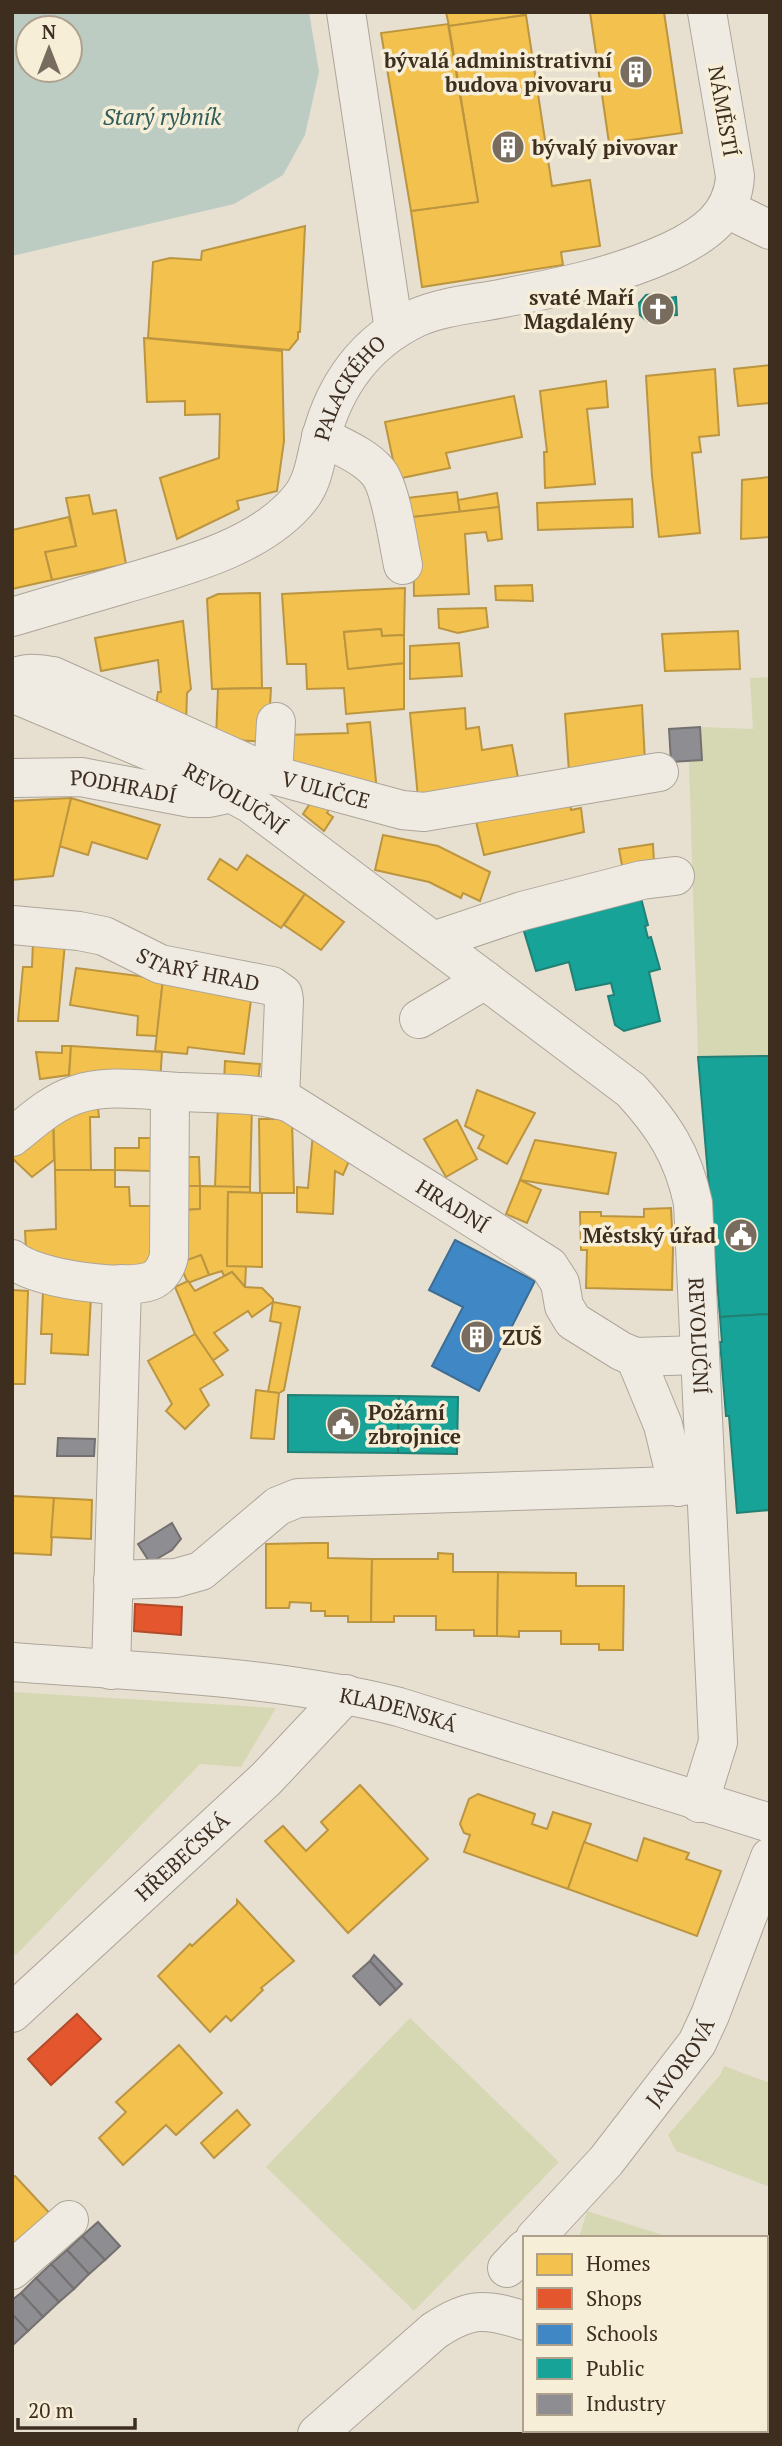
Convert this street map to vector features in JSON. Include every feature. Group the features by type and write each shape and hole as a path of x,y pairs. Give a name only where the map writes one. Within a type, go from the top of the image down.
{"street":[{"path":"346,12 394,330"},
{"name":"NÁMĚSTÍ","path":"707,12 735,176 727,209"},
{"path":"727,209 770,230"},
{"name":"PALACKÉHO","path":"12,617 184,566 264,530 289,511 303,495 312,475 321,436 335,399 351,369 367,351 394,330 418,317 443,310 564,287 634,267 703,233 727,209"},
{"path":"321,436 365,461 377,471 385,484 403,565"},
{"name":"V ULIČCE","path":"12,679 20,674 53,676 273,775 402,810 424,811 659,772"},
{"name":"REVOLUČNÍ","path":"12,693 171,760 251,804 631,1090 655,1116 675,1145 693,1203 700,1355 692,1486 718,1742 699,1803"},
{"path":"273,775 276,722"},
{"name":"PODHRADÍ","path":"12,778 81,778 191,799 232,793"},
{"path":"433,941 522,911 642,880 675,877"},
{"name":"STARÝ HRAD","path":"12,925 104,936 160,964 259,982 278,989 284,1000 280,1100"},
{"path":"419,1019 485,980"},
{"name":"HRADNÍ","path":"12,1138 43,1113 78,1094 105,1090 255,1096 280,1100 301,1109 549,1266 560,1283 564,1306 573,1321 621,1351 635,1357 700,1355"},
{"path":"12,1259 31,1271 67,1280 122,1284 151,1281 158,1277 168,1264 170,1092"},
{"path":"111,1670 122,1284"},
{"path":"113,1580 176,1578 201,1571 278,1506 311,1496 692,1486 663,1426 635,1357"},
{"name":"KLADENSKÁ","path":"12,1662 278,1684 346,1694 399,1707 770,1823"},
{"name":"HŘEBEČSKÁ","path":"12,2013 266,1779 346,1694"},
{"name":"JAVOROVÁ","path":"537,2236 606,2161 696,2043 710,2015 770,1857"},
{"path":"12,2270 69,2220"},
{"path":"317,2434 434,2331 455,2318 483,2310 523,2320"}],"green space":[{"path":"770,677 770,1056 698,1057 689,762 702,760 700,727 753,729 750,678"},
{"path":"12,1692 276,1708 241,1767 200,1764 16,1955 12,1955"},
{"path":"410,2018 559,2162 414,2311 266,2167"},
{"path":"724,2066 770,2083 770,2187 676,2151 668,2135 721,2074"},
{"path":"587,2211 666,2236 580,2236"}],"water":[{"name":"Starý rybník","path":"12,12 309,12 319,72 305,135 283,175 234,204 12,256"}],"building: Homes":[{"path":"446,12 526,12 526,15 449,26"},
{"name":"bývalá administrativní budova pivovaru","path":"590,12 664,12 682,133 609,143"},
{"name":"bývalý pivovar","path":"526,15 552,186 590,180 600,246 561,252 563,265 422,287 411,211 478,202 449,26"},
{"path":"448,24 478,202 411,211 381,33"},
{"path":"305,226 300,332 289,350 148,338 153,262 170,258 201,260 202,251"},
{"path":"144,338 282,351 284,441 277,491 237,501 239,509 177,539 160,478 219,458 220,414 185,415 185,401 147,402"},
{"path":"770,365 770,403 738,406 734,369"},
{"path":"715,369 719,435 699,437 701,452 692,453 700,533 659,537 646,376"},
{"path":"606,381 608,407 587,409 595,484 545,488 544,452 547,452 540,391"},
{"path":"514,396 522,437 446,453 450,468 397,479 385,422"},
{"path":"770,477 770,537 741,539 742,480"},
{"path":"457,492 460,512 413,517 398,499"},
{"path":"497,493 499,507 460,512 458,500"},
{"path":"89,495 93,514 116,510 126,564 52,580 45,552 76,546 66,498"},
{"path":"632,499 633,527 538,530 537,503"},
{"path":"499,507 502,539 488,541 486,532 465,534 469,594 414,596 413,517"},
{"path":"69,517 76,546 45,552 52,580 12,589 12,530"},
{"path":"532,585 533,601 496,600 495,586"},
{"path":"405,588 404,635 382,636 381,629 344,632 348,669 404,663 404,709 346,714 344,688 307,689 306,664 287,664 282,594"},
{"path":"260,593 262,688 212,689 207,599 218,594"},
{"path":"486,608 488,627 458,633 439,628 438,609"},
{"path":"183,621 191,689 187,693 186,726 155,712 158,692 161,692 158,660 101,671 95,638"},
{"path":"381,629 382,636 404,635 404,663 348,669 344,632"},
{"path":"738,631 740,669 665,671 662,634"},
{"path":"459,643 462,676 410,679 410,646"},
{"path":"271,688 268,742 216,739 218,689"},
{"path":"642,705 645,762 569,772 565,714"},
{"path":"465,708 466,729 479,727 482,750 512,745 518,778 418,798 410,713"},
{"path":"370,722 377,791 284,763 285,735 348,733 347,724"},
{"path":"569,796 571,810 581,808 584,832 484,855 475,817"},
{"path":"71,798 160,825 147,859 92,842 88,855 59,846"},
{"path":"71,798 53,876 12,880 12,801"},
{"path":"313,799 332,804 327,813 333,817 324,831 303,814"},
{"path":"383,835 438,846 490,872 480,901 463,893 461,898 429,882 375,870"},
{"path":"653,844 654,862 623,871 619,849"},
{"path":"247,855 305,894 281,928 208,879 220,859 237,870"},
{"path":"305,894 344,922 321,950 284,925"},
{"path":"33,941 65,943 58,1021 18,1021 23,967 32,967"},
{"path":"76,968 163,979 157,1036 137,1035 138,1016 70,1005"},
{"path":"163,979 252,992 244,1054 188,1047 187,1054 155,1051"},
{"path":"62,1046 71,1046 69,1075 40,1079 36,1052 62,1053"},
{"path":"71,1046 162,1052 160,1082 69,1077"},
{"path":"225,1061 260,1064 258,1082 224,1082"},
{"path":"477,1090 535,1113 507,1164 478,1148 484,1136 465,1126"},
{"path":"97,1098 99,1117 90,1117 91,1170 55,1170 53,1113"},
{"path":"218,1103 252,1105 250,1187 215,1187"},
{"path":"53,1117 54,1160 32,1177 12,1158 12,1152"},
{"path":"259,1119 292,1119 294,1193 260,1193"},
{"path":"457,1120 477,1159 446,1177 424,1139"},
{"path":"313,1133 349,1161 343,1175 335,1171 333,1214 297,1212 297,1187 308,1188"},
{"path":"139,1138 154,1138 152,1171 115,1170 115,1148 139,1148"},
{"path":"535,1140 616,1153 608,1194 520,1180"},
{"path":"180,1157 199,1157 200,1186 181,1186"},
{"path":"55,1170 115,1170 115,1187 129,1187 130,1206 153,1206 154,1256 142,1267 57,1266 26,1250 25,1231 56,1229"},
{"path":"520,1180 541,1190 527,1223 506,1214"},
{"path":"181,1186 200,1186 200,1209 183,1210"},
{"path":"200,1186 250,1187 250,1193 228,1192 227,1266 246,1266 245,1287 232,1272 224,1276 222,1271 209,1275 201,1255 184,1262 183,1210 200,1209"},
{"path":"228,1192 262,1193 262,1267 227,1266"},
{"path":"671,1208 672,1290 586,1288 587,1250 581,1250 580,1212 601,1212 601,1216 644,1217 644,1209"},
{"path":"201,1255 209,1275 188,1283 179,1263"},
{"path":"232,1272 245,1287 262,1288 273,1302 252,1317 248,1311 214,1333 228,1350 212,1361 195,1334 175,1287 188,1281 195,1291"},
{"path":"12,1290 28,1291 25,1384 12,1384"},
{"path":"43,1292 91,1295 88,1355 51,1353 52,1334 41,1334"},
{"path":"273,1302 300,1307 284,1390 279,1393 268,1392 281,1323 270,1321"},
{"path":"195,1334 223,1375 200,1389 209,1405 185,1429 166,1411 172,1404 148,1361"},
{"path":"256,1390 279,1393 274,1439 251,1438"},
{"path":"12,1496 54,1498 51,1555 12,1553"},
{"path":"54,1498 92,1500 91,1539 51,1537"},
{"path":"328,1543 328,1558 372,1559 371,1622 348,1622 348,1616 325,1616 325,1611 311,1611 311,1603 290,1602 289,1608 266,1608 266,1544"},
{"path":"438,1553 453,1554 453,1572 498,1572 497,1636 474,1636 474,1630 436,1630 436,1616 394,1616 394,1622 371,1622 372,1559 438,1559"},
{"path":"498,1572 576,1573 576,1586 624,1586 623,1650 599,1650 599,1644 561,1644 561,1631 519,1631 519,1637 497,1636"},
{"path":"360,1785 428,1859 348,1933 265,1841 283,1826 306,1851 328,1830 321,1822"},
{"path":"478,1794 535,1814 532,1824 547,1829 553,1812 591,1824 568,1889 464,1852 470,1835 464,1833 460,1824 469,1799"},
{"path":"644,1838 689,1853 686,1859 721,1871 697,1936 568,1889 584,1842 637,1861"},
{"path":"237,1900 294,1961 261,1988 263,1990 231,2021 226,2016 210,2032 158,1976 237,1904"},
{"path":"179,2045 222,2093 176,2135 166,2125 123,2165 99,2138 126,2112 116,2102"},
{"path":"237,2110 250,2125 214,2158 201,2143"},
{"path":"15,2176 55,2219 12,2257 12,2178"}],"building: Shops":[{"path":"135,1604 182,1607 181,1635 134,1631"},
{"path":"77,2014 101,2039 51,2085 28,2059"}],"building: Schools":[{"name":"ZUŠ","path":"455,1240 535,1281 479,1391 432,1366 463,1307 429,1290"}],"building: Public":[{"name":"svaté Maří Magdalény","path":"656,294 663,299 676,297 677,315 648,322 640,315 639,303 646,295"},
{"path":"640,894 648,925 645,926 648,938 651,937 660,969 649,972 660,1021 624,1031 615,1025 608,996 614,995 611,983 576,990 569,962 536,971 522,925"},
{"name":"Městský úřad","path":"770,1056 770,1314 720,1317 698,1057"},
{"path":"770,1314 770,1510 737,1513 729,1416 726,1416 720,1317"},
{"name":"Požární zbrojnice","path":"288,1395 399,1396 398,1453 288,1452"},
{"path":"399,1396 458,1397 457,1454 398,1453"}],"building: Industry":[{"path":"700,727 702,760 671,762 669,729"},
{"path":"58,1438 95,1439 94,1456 57,1456"},
{"path":"172,1523 181,1539 172,1550 150,1563 138,1544"},
{"path":"374,1955 402,1984 396,1990 370,1961"},
{"path":"370,1961 396,1990 380,2005 353,1976"},
{"path":"98,2222 120,2246 105,2260 82,2236"},
{"path":"82,2236 105,2260 89,2274 67,2250"},
{"path":"67,2250 89,2274 74,2289 51,2264"},
{"path":"51,2264 74,2289 59,2302 36,2278"},
{"path":"36,2278 59,2302 43,2317 21,2293"},
{"path":"21,2293 43,2317 28,2331 12,2314 12,2300"},
{"path":"12,2314 28,2331 13,2345 12,2345"}],"place":[{"name":"bývalá administrativní budova pivovaru","path":"636,72"},
{"name":"bývalý pivovar","path":"508,147"},
{"name":"svaté Maří Magdalény","path":"658,309"},
{"name":"Městský úřad","path":"741,1235"},
{"name":"ZUŠ","path":"477,1337"},
{"name":"Požární zbrojnice","path":"343,1424"}]}
